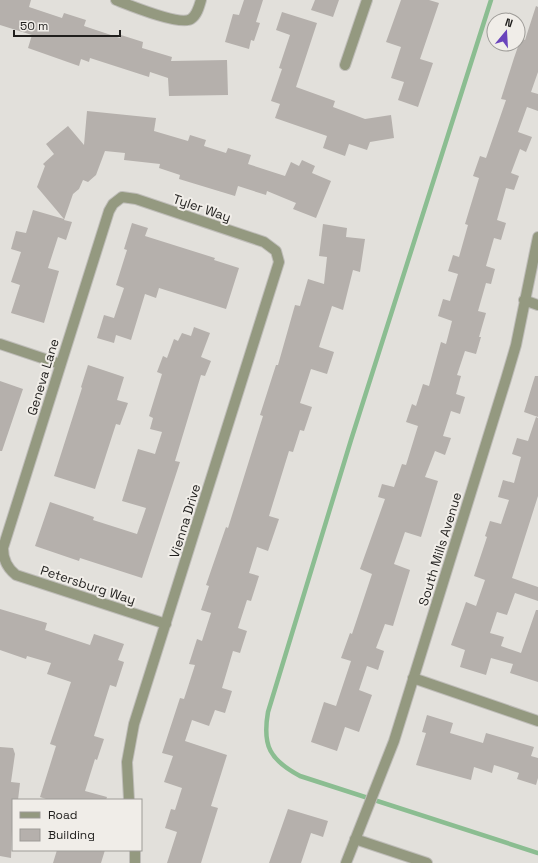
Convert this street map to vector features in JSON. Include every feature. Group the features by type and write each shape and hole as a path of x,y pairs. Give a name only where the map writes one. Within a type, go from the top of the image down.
{"street":[{"path":"116,0 178,21 190,20 196,13 201,0"},
{"path":"345,65 367,0"},
{"name":"Tyler Way","path":"117,199 122,197 136,199 260,241 271,246 276,251"},
{"name":"Geneva Lane","path":"6,564 3,548 109,211 117,199"},
{"name":"South Mills Avenue","path":"346,863 390,753 506,379 516,345 538,237"},
{"name":"Vienna Drive","path":"130,799 127,774 131,738 278,268 279,262 276,251"},
{"path":"524,300 538,305"},
{"path":"0,344 60,364"},
{"name":"Petersburg Way","path":"6,564 16,575 166,624"},
{"path":"413,678 538,721"},
{"path":"355,839 427,863"},
{"path":"135,851 135,863"}],"building":[{"path":"0,0 31,0 29,7 62,18 64,13 86,20 84,26 120,38 121,35 143,42 142,48 172,57 171,61 227,60 228,95 169,96 168,78 150,72 149,77 90,58 89,62 81,59 79,66 28,48 32,35 0,25"},
{"path":"244,0 263,0 256,22 260,23 254,41 251,40 249,49 225,42 233,14 239,15"},
{"path":"315,0 339,0 333,17 311,10"},
{"path":"401,0 429,0 439,3 420,59 433,63 418,107 398,100 404,82 391,78 401,47 386,42"},
{"path":"536,6 538,7 538,72 531,92 538,94 538,111 527,107 518,132 532,137 526,152 520,149 511,173 519,176 514,190 506,188 497,220 506,223 501,240 494,238 486,266 495,269 491,284 486,283 478,311 486,313 479,337 481,337 476,354 465,351 457,375 461,376 456,394 465,397 460,414 451,411 443,436 451,438 445,455 435,451 425,477 438,481 421,537 405,532 394,564 410,570 393,626 385,624 376,648 384,651 378,670 367,666 359,690 372,695 359,732 345,727 337,751 311,742 324,702 336,706 351,661 341,658 350,633 352,634 372,574 360,569 385,499 378,497 382,484 394,487 402,464 406,465 418,426 406,422 412,404 416,406 423,384 429,386 441,342 446,344 452,321 438,316 443,299 450,301 458,274 448,271 453,255 459,257 468,225 465,224 479,178 473,176 480,156 486,158 506,100 501,99 514,58 516,52 526,52 526,37"},
{"path":"282,12 317,23 296,87 335,101 333,107 365,119 391,115 394,138 370,142 367,150 349,144 345,156 323,148 327,136 275,118 280,104 271,101 282,69 279,68 290,35 276,30"},
{"path":"87,111 156,118 154,131 188,141 190,135 206,140 204,146 226,153 228,148 251,155 248,164 285,176 291,162 299,166 302,160 315,166 312,173 331,181 316,218 293,209 296,203 267,191 266,195 238,186 235,196 179,179 180,175 159,168 160,164 124,160 125,153 105,151 96,175 88,182 83,180 79,189 73,194 64,220 72,222 66,240 58,237 48,268 59,271 44,323 11,313 20,285 11,282 21,252 11,249 16,231 26,233 33,210 64,219 37,187 45,166 43,164 54,154 46,144 68,126 84,145"},
{"path":"132,223 148,228 145,236 215,258 214,260 239,268 226,309 159,288 156,298 145,294 131,340 116,335 114,343 97,338 104,315 114,318 124,288 116,285 127,250 124,249"},
{"path":"323,224 347,228 346,237 365,239 360,272 353,270 343,310 332,306 319,347 334,352 327,374 311,369 300,403 312,407 304,431 300,430 293,452 289,451 269,516 279,519 268,551 257,547 249,573 259,576 251,601 247,600 238,628 247,631 240,653 233,651 222,688 232,691 225,713 215,710 209,726 192,720 185,741 227,755 211,806 218,808 201,863 167,863 177,832 165,828 171,809 175,810 182,788 164,782 173,756 162,753 180,698 184,699 195,665 189,664 197,639 202,641 211,613 201,610 209,586 206,585 226,527 228,528 263,416 260,415 276,365 278,365 295,305 300,306 308,279 324,284 327,257 319,256"},
{"path":"194,327 210,333 201,357 211,361 205,376 201,375 175,461 180,462 142,578 80,558 79,561 35,546 50,502 94,517 93,520 137,534 146,508 122,501 138,449 155,454 162,432 150,429 153,418 149,416 162,374 157,372 163,356 167,358 174,339 178,341 182,333 191,336"},
{"path":"88,365 124,377 117,400 128,403 120,425 116,424 95,489 54,476"},
{"path":"535,376 538,376 538,417 524,412"},
{"path":"0,381 23,389 2,451 0,451"},
{"path":"536,417 538,418 538,496 512,578 538,587 538,601 515,593 507,615 497,612 490,633 504,637 501,646 521,653 536,610 538,610 538,682 510,673 513,664 491,658 486,675 460,667 465,650 451,645 466,602 476,606 485,580 474,576 487,537 485,536 490,521 501,524 509,500 498,497 503,480 514,483 521,457 512,454 517,438 528,441"},
{"path":"0,609 47,623 45,630 90,645 94,634 124,644 118,660 124,662 116,687 110,685 94,736 104,739 97,760 95,759 85,791 107,797 106,799 46,799 40,797 56,746 50,744 71,682 47,674 51,663 27,656 26,659 0,650"},
{"path":"427,715 453,723 450,733 483,743 486,733 534,747 531,756 538,758 538,778 536,785 517,779 519,773 494,765 492,773 474,767 471,780 416,765 426,733 422,732"},
{"path":"0,747 13,748 15,754 11,782 20,783 18,799 12,799 11,858 0,856"},
{"path":"288,809 328,821 323,837 311,833 301,863 269,863"},
{"path":"57,851 105,851 101,863 53,863"}],"waterway":[{"path":"491,0 351,440 268,712 266,734 270,751 275,758 300,776 538,853"}]}
